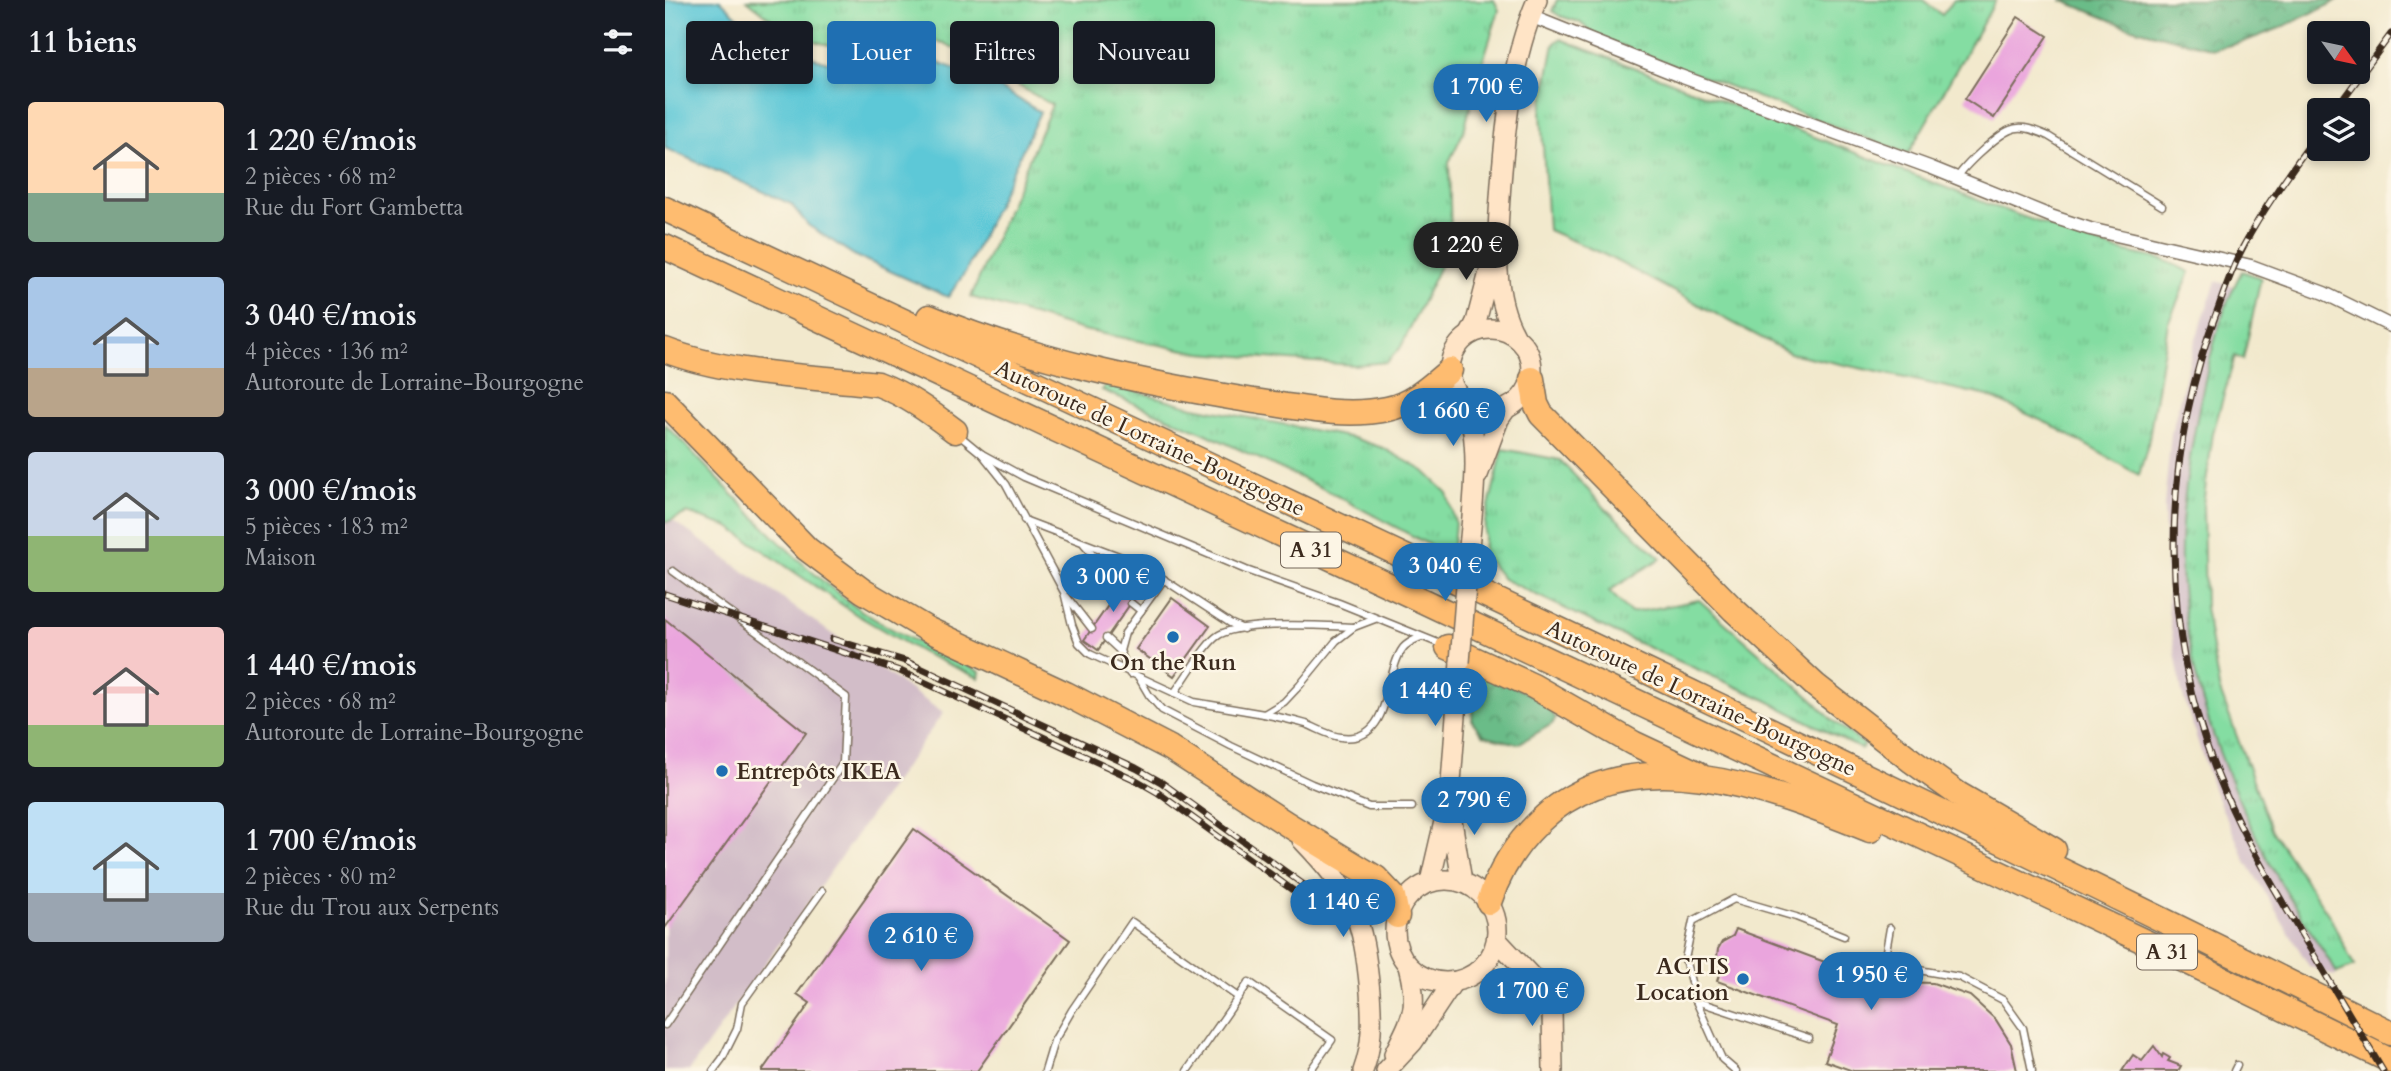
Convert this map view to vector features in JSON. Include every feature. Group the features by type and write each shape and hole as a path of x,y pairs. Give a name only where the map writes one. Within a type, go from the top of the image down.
{"highway":[{"name":"Autoroute de Lorraine-Bourgogne","path":"665,209 2100,888 2391,1033"},
{"name":"Autoroute de Lorraine-Bourgogne","path":"665,247 1419,599 2190,963 2391,1061"},
{"path":"885,313 912,310 1035,354 1108,374 1196,392 1339,412 1380,410 1401,404 1417,397 1450,370"},
{"path":"665,350 734,368 877,384 898,391 918,403 955,431"},
{"path":"1532,379 1536,404 1541,414 1734,610 1817,686 1958,794 2067,857 2100,888"},
{"path":"665,402 807,549 863,591 927,629 1137,729 1170,748 1376,878 1393,896 1397,916"},
{"path":"1454,655 1533,686 1633,743 1710,778 1800,802 1916,848 1957,854"},
{"path":"1489,902 1507,860 1524,836 1561,803 1585,789 1648,776 1710,778"}],"main road":[{"path":"1474,486 1499,419 1506,409 1518,402 1532,379 1530,355 1507,321 1497,242 1505,136 1512,85 1519,50 1533,8"},
{"path":"1470,334 1476,322 1497,242"},
{"path":"1462,881 1454,842 1450,796 1454,655 1469,547 1474,486 1472,417 1452,382 1450,370 1452,356 1459,344 1470,334 1493,328 1515,335"},
{"path":"1465,402 1485,410 1506,409"},
{"path":"1430,882 1450,796"},
{"path":"1287,824 1329,870 1359,920 1366,949 1373,1027 1363,1071"},
{"path":"1386,1070 1414,1011 1414,991 1408,966 1396,942 1397,916 1404,901 1416,889 1430,882 1446,879 1462,881 1482,893 1495,914 1497,940 1486,964 1465,979 1453,982 1428,979 1408,966"},
{"path":"1497,940 1546,992 1552,1008 1553,1071"},
{"path":"1486,964 1531,976"},
{"path":"1386,1070 1413,1042 1453,982"}],"street":[{"path":"1533,8 1680,76 1957,178 2053,217 2090,229 2202,253 2263,270 2324,293 2391,326"}],"lane":[{"path":"1957,178 1963,167 2010,130 2031,129 2048,136 2162,206"},
{"path":"955,431 982,454 1006,484 1064,592 1084,622 1092,629"},
{"path":"982,454 1024,477 1246,570 1339,603 1421,637 1454,655"},
{"path":"1024,520 1140,564 1243,629"},
{"path":"1083,542 1098,560 1108,584 1117,594"},
{"path":"665,1025 843,763 845,697 673,570"},
{"path":"1120,651 1125,633 1164,579"},
{"path":"1064,592 1079,643 1100,661 1194,702 1305,723 1343,738 1369,731 1379,719 1394,666 1402,649 1409,642 1421,637"},
{"path":"1131,603 1141,611"},
{"path":"1264,714 1284,702 1336,640 1354,627 1375,619"},
{"path":"1174,694 1215,638 1226,631 1289,625 1354,627"},
{"path":"1106,638 1120,651 1130,674"},
{"path":"1139,678 1162,710 1243,752 1369,807 1412,807"},
{"path":"713,1071 737,1029 742,1003 822,891"},
{"path":"1736,1071 1722,1059 1696,1001 1685,959 1693,922 1734,899 1796,916 1844,936"},
{"path":"1045,1071 1054,1041 1072,1010 1132,922 1238,997"},
{"path":"1890,928 1883,968 1919,970 1959,977 2003,1000 2023,1028 2032,1071"},
{"path":"1187,1071 1249,982 1332,1040 1310,1071"},
{"path":"1696,1001 1809,1038"}],"shaded area":[{"path":"2216,281 2233,286 2206,375 2188,468 2181,545 2184,604 2197,683 2217,749 2247,816 2278,878 2337,973 2334,976 2309,966 2246,861 2214,791 2182,693 2168,610 2164,506 2171,434 2193,347"},
{"path":"665,515 943,713 689,1071 665,1071"}],"green space":[{"path":"747,0 1494,0 1499,10 1464,131 1449,162 1451,243 1401,347 1387,362 1354,365 1201,353 1083,330 971,297 1052,105 1015,84 1059,84 1059,21 950,21 950,46 936,41 936,21 827,21 827,45 813,41 813,21 774,21"},
{"path":"1557,0 1923,0 1942,15 1954,0 1996,0 1908,154 1598,37 1579,22 1552,11"},
{"path":"2061,0 2339,0 2280,28 2243,42 2214,49 2128,27"},
{"path":"1560,39 1996,207 2113,249 2164,260 2190,272 2168,323 2148,444 2139,475 2049,424 1988,396 1790,353 1605,255 1548,230 1541,111 1554,44"},
{"path":"2242,271 2261,278 2243,360 2235,356 2213,433 2203,505 2205,607 2219,688 2271,829 2330,917 2354,966 2337,973 2278,878 2239,800 2207,718 2187,632 2181,545 2189,465 2214,343"},
{"path":"1107,383 1189,406 1353,438 1383,448 1424,471 1447,493 1455,522 1452,557 1320,487 1202,432 1102,390"},
{"path":"665,424 756,518 827,585 883,624 980,672 979,678 923,653 857,615 729,527 687,513 665,523"},
{"path":"1503,449 1560,460 1605,508 1661,558 1609,591 1631,613 1699,600 1832,720 1865,745 1861,749 1766,700 1503,579 1483,554 1485,522"},
{"path":"1476,668 1540,699 1556,718 1552,724 1518,744 1483,735 1472,721"}],"water":[{"path":"665,0 720,0 743,21 686,21 686,84 813,84 813,58 827,62 827,84 936,84 936,61 950,67 950,84 993,84 1040,112 966,271 948,297 854,255 808,225 791,204 665,148"}],"building":[{"path":"2018,17 2048,36 1994,118 1965,99"},
{"path":"1128,577 1142,587 1098,650 1084,640"},
{"name":"On the Run","path":"1172,598 1210,626 1174,676 1136,649"},
{"name":"Entrepôts IKEA","path":"665,619 806,733 665,928"},
{"path":"914,829 1070,940 977,1071 762,1071 810,1003 797,994"},
{"path":"1736,929 1857,974 1899,982 1933,983 1970,996 1996,1020 2011,1044 2017,1071 1853,1071 1825,1061 1838,1025 1717,981 1721,969 1717,957 1718,949 1722,942 1733,936"},
{"path":"2154,1046 2162,1057 2163,1054 2170,1058 2168,1061 2181,1066 2178,1071 2122,1071 2133,1055 2142,1061"}],"railway":[{"path":"2344,98 2391,34"},
{"path":"2307,149 2269,203 2236,261 2199,366 2185,427 2176,489 2174,551 2178,614 2188,675 2204,736 2226,795 2251,847 2383,1071"},
{"path":"665,594 900,671 1136,780 1157,792 1298,894"},
{"path":"832,639 905,661 1136,768 1161,782 1304,885"}],"place":[{"name":"On the Run","path":"1173,637"},
{"name":"Entrepôts IKEA","path":"722,771"},
{"name":"ACTIS Location","path":"1743,979"}]}
